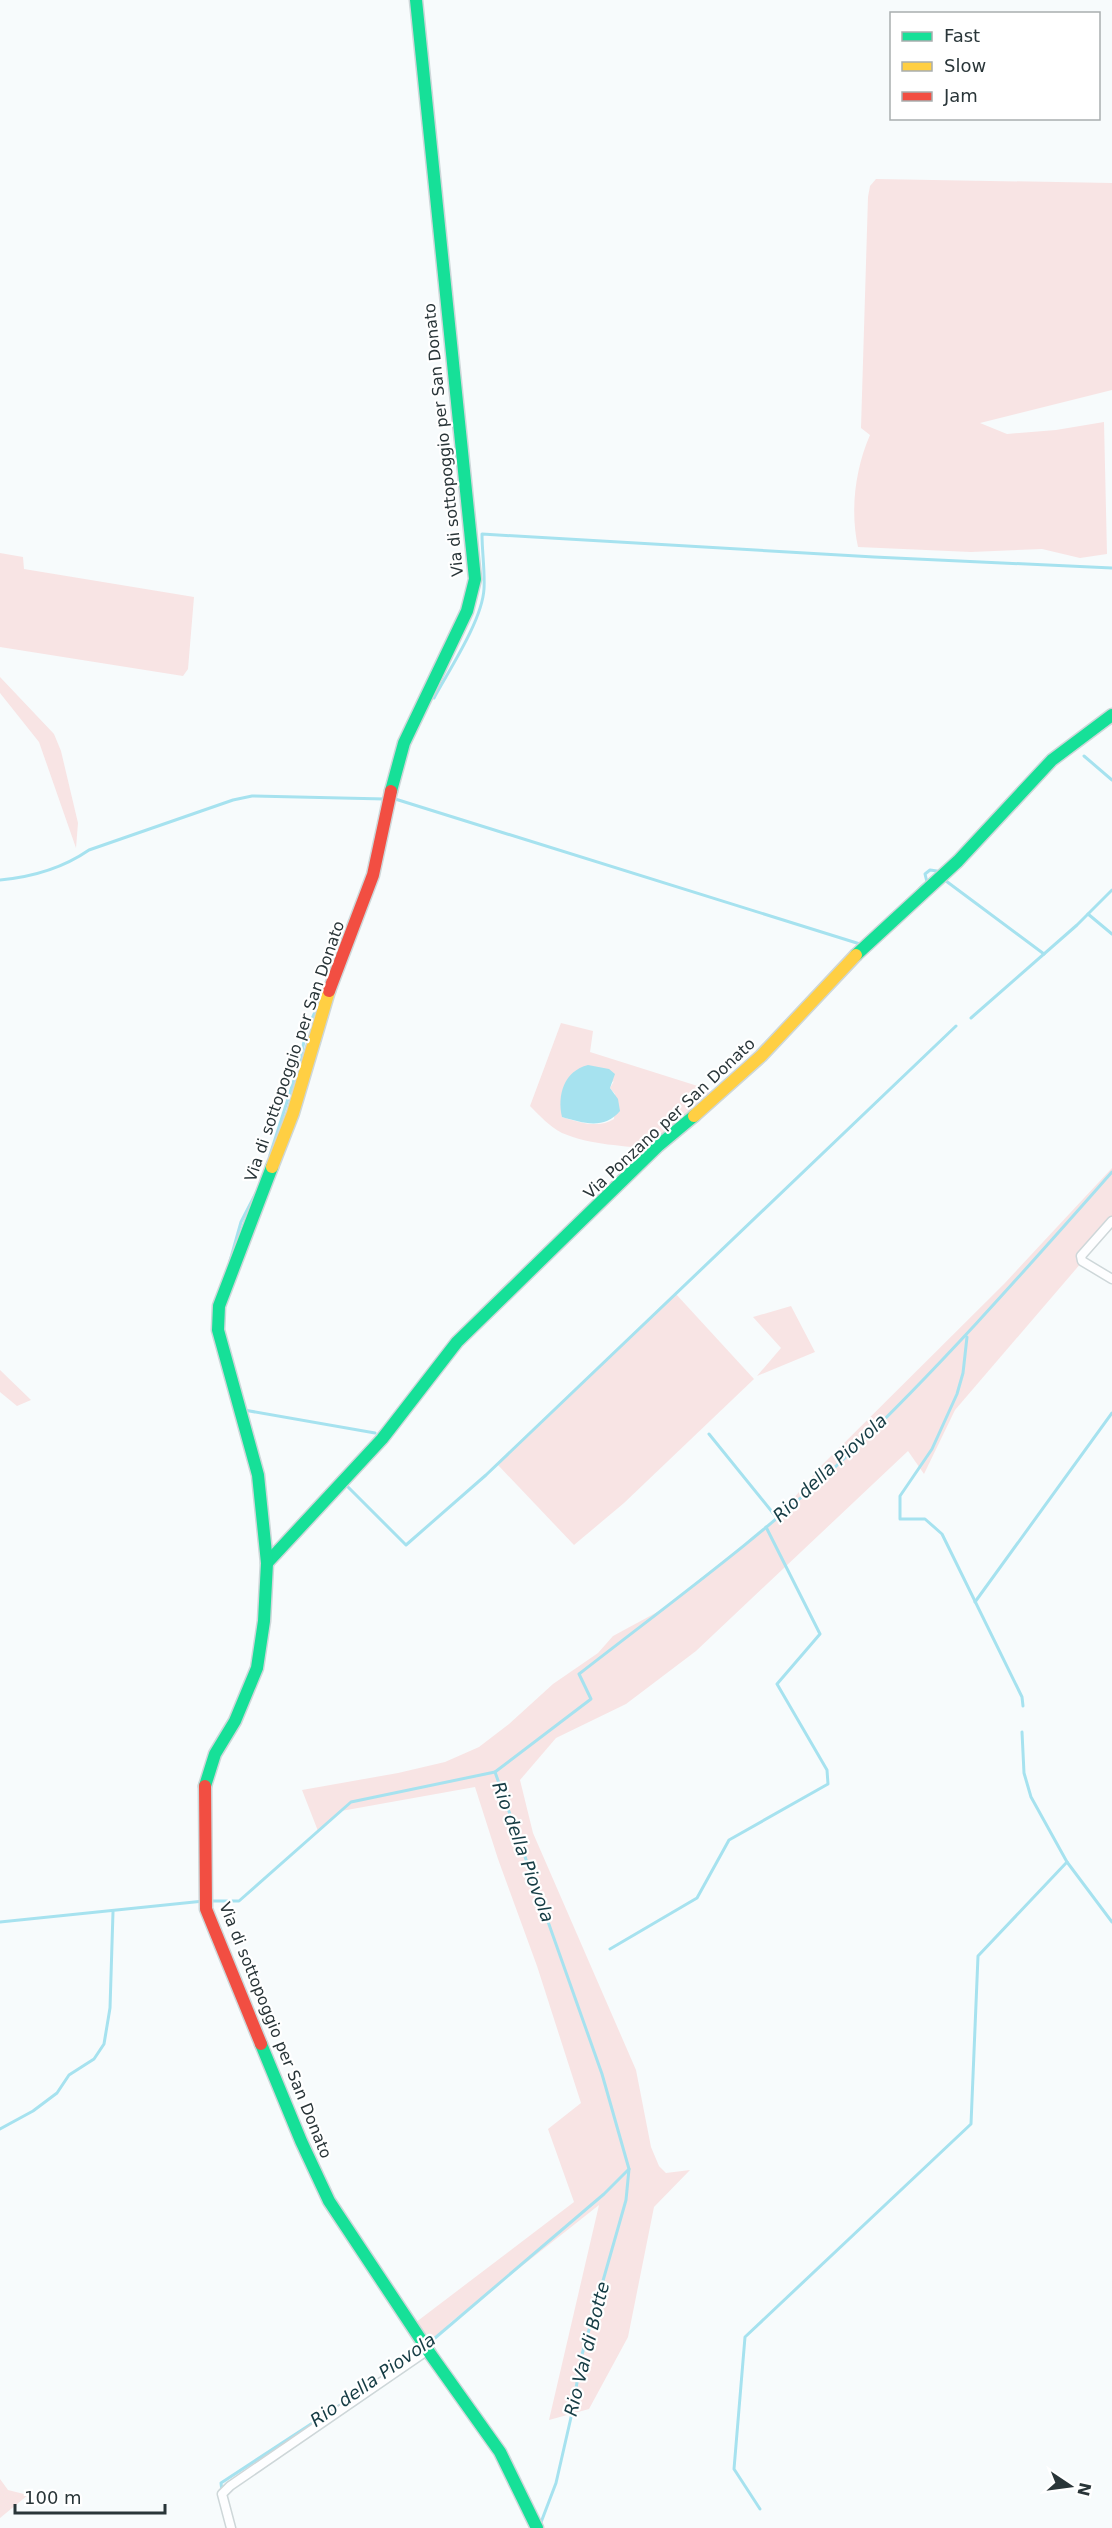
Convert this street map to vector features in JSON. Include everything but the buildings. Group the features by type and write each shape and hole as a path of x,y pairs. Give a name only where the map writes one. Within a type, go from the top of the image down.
{"street":[{"name":"Via di sottopoggio per San Donato","path":"416,0 476,579 467,611 404,743 373,875 322,1009 293,1113 219,1306 218,1330 258,1476 267,1563 264,1621 257,1668 235,1721 214,1754 204,1790 206,1901 301,2141 329,2201 425,2346 500,2452 535,2523"},
{"name":"Via Ponzano per San Donato","path":"267,1563 382,1439 457,1342 658,1146 719,1096 761,1056 859,952 958,861 1052,760 1112,715"},
{"path":"1112,1221 1081,1256 1082,1261 1089,1267 1112,1279"},
{"path":"231,2528 222,2494 230,2486 425,2346"}],"shaded area":[{"path":"876,179 1112,183 1112,390 980,423 1007,434 1056,430 1104,422 1107,554 1080,558 1042,549 971,552 858,547 854,519 855,490 870,435 861,428 868,197 870,186"},
{"path":"0,553 23,557 24,569 194,597 188,669 183,676 0,647"},
{"path":"0,677 54,734 61,751 78,823 76,848 39,742 0,693"},
{"path":"561,1023 593,1031 590,1052 704,1088 719,1096 655,1149 608,1144 573,1137 553,1127 530,1106","holes":["614,1081 610,1088 615,1094 614,1119 595,1124 562,1117"]},
{"path":"1112,1168 1112,1227 955,1410 924,1474 908,1451 696,1651 626,1704 556,1738 520,1780 533,1833 636,2070 651,2147 659,2166 666,2173 690,2170 654,2207 628,2337 589,2409 549,2420 599,2205 451,2322 426,2348 411,2326 574,2202 548,2129 581,2103 537,1966 498,1859 475,1787 341,1811 318,1831 302,1790 445,1762 479,1747 509,1724 553,1684 598,1653 613,1636 661,1610 777,1518 821,1466 1004,1284"},
{"path":"675,1293 754,1379 624,1503 574,1545 497,1464"},
{"path":"791,1306 815,1352 757,1376 781,1348 753,1317"},
{"path":"0,1370 31,1400 17,1406 0,1392"},
{"path":"0,2479 8,2490 28,2495 0,2518"}],"water":[{"path":"588,1065 609,1069 615,1074 610,1088 618,1099 620,1111 614,1117 600,1123 585,1123 562,1117 561,1100 564,1085 573,1073"}],"waterway":[{"path":"434,698 456,660 482,602 484,589 482,534 874,557 1112,568"},
{"path":"1084,756 1112,780"},
{"path":"0,880 47,871 89,850 233,800 252,796 385,799"},
{"path":"392,798 860,944"},
{"path":"920,888 927,882 925,874 930,870 937,871"},
{"path":"946,881 1044,954"},
{"path":"971,1018 1077,925 1112,890"},
{"path":"1088,914 1112,934"},
{"path":"299,1065 306,1032 315,1012"},
{"path":"345,1484 406,1545 486,1475 956,1026"},
{"path":"270,1155 294,1080"},
{"name":"Rio della Piovola","path":"211,1901 239,1901 351,1802 495,1772 591,1699 579,1674 751,1540 849,1454 951,1351 1112,1172"},
{"path":"230,1261 241,1222 259,1187"},
{"path":"967,1337 963,1373 957,1394 932,1449 900,1496 900,1519 925,1519 942,1534 1022,1697 1023,1706"},
{"path":"244,1410 375,1433"},
{"path":"975,1602 1112,1413"},
{"path":"709,1434 777,1518"},
{"path":"610,1949 697,1898 729,1840 828,1784 827,1770 777,1684 820,1634 766,1527"},
{"path":"1022,1732 1024,1773 1031,1797 1067,1862 1112,1922"},
{"name":"Rio della Piovola","path":"495,1772 602,2074 629,2169 626,2200 581,2358 572,2413 556,2483 540,2525"},
{"path":"760,2509 734,2469 745,2337 971,2124 978,1956 1067,1862"},
{"path":"0,1922 204,1901"},
{"path":"0,2129 33,2111 57,2093 69,2075 94,2059 104,2044 110,2008 113,1912"},
{"name":"Rio della Piovola","path":"428,2344 604,2194 629,2169"},
{"name":"Rio della Piovola","path":"222,2491 221,2483 357,2394"}],"traffic: fast":[{"path":"391,791 404,743 467,611 475,579 416,0"},
{"path":"856,955 958,861 1052,760 1112,715"},
{"path":"267,1563 382,1439 457,1342 658,1146 694,1116"},
{"path":"205,1786 215,1754 235,1721 257,1668 264,1621 267,1563 258,1475 218,1330 219,1306 272,1167"},
{"path":"261,2044 301,2141 329,2201 431,2355 500,2452 537,2528"}],"traffic: slow":[{"path":"694,1116 761,1056 856,955"},
{"path":"272,1167 293,1113 329,991"}],"traffic: jam":[{"path":"329,991 373,875 391,791"},
{"path":"205,1786 206,1909 261,2044"}],"water label":[{"name":"Rio Val di Botte","path":"587,2349"}]}
